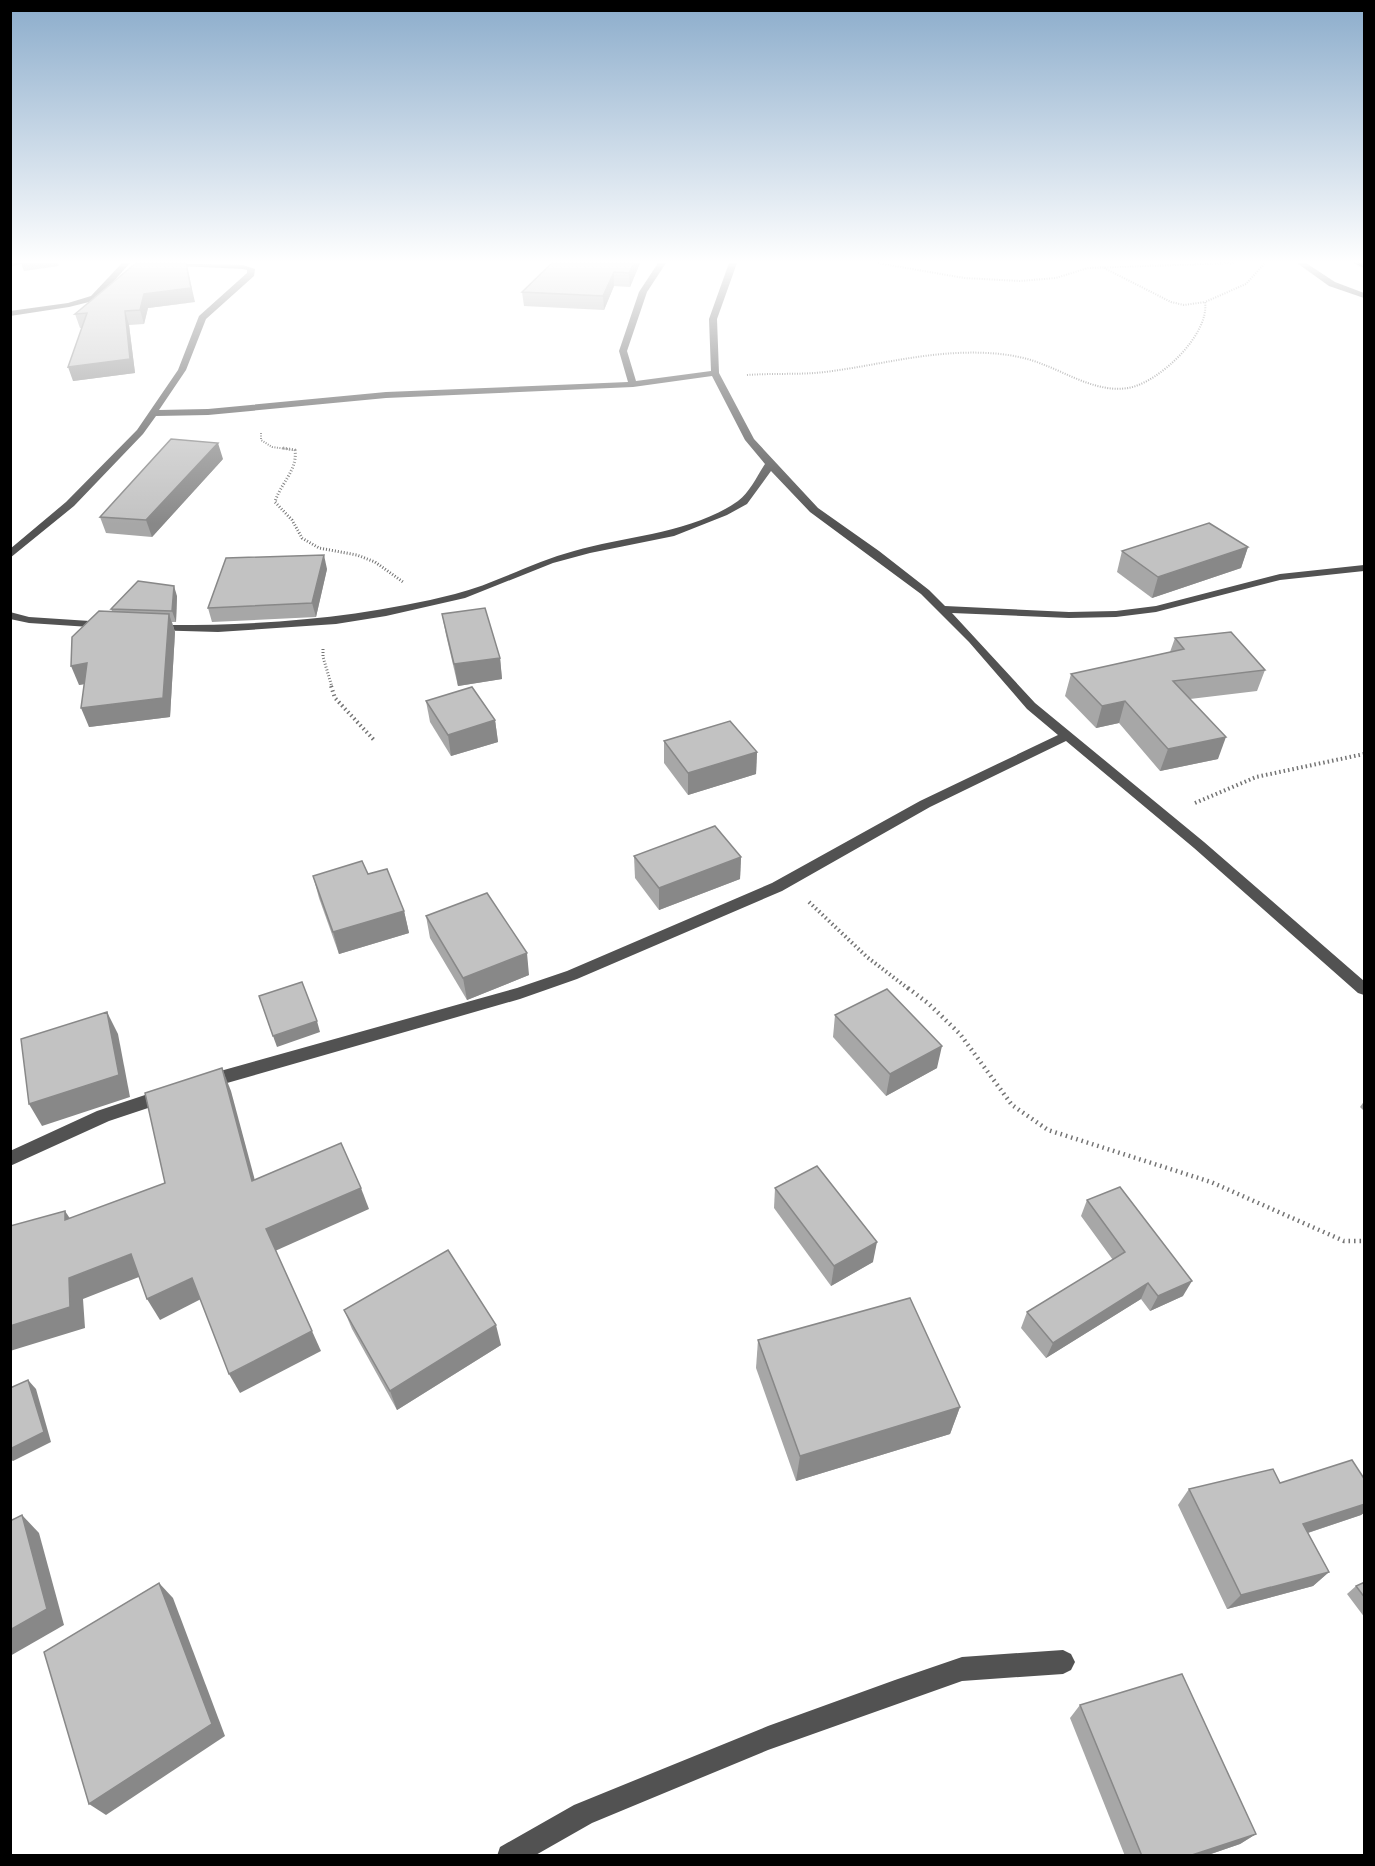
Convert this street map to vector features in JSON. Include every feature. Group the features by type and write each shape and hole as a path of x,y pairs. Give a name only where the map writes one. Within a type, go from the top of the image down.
{"street":[{"path":"10,555 110,466 156,413 182,370 188,350"},
{"path":"623,350 633,384"},
{"path":"715,350 717,375 750,440 814,510 925,592 973,640 1031,706 1170,821 1365,989"},
{"path":"156,413 182,415 386,395 633,384 717,375"},
{"path":"142,627 218,629 336,621 433,602 479,590 549,561 588,550 670,534 723,513 743,502 770,464"},
{"path":"942,609 1070,615 1116,614 1156,609 1280,577 1365,568"},
{"path":"10,615 29,620 119,626"},
{"path":"10,1159 103,1116 183,1090 572,975 786,881 925,804 1066,736"},
{"path":"509,1856 583,1814 768,1738 895,1692 962,1669 1063,1662"}],"path":[{"path":"717,375 823,372 908,356 958,352 1013,356 1038,362 1106,389 1132,388 1165,368 1183,350"},
{"path":"261,430 261,440 266,445 292,448 297,454 274,502 292,520 302,538 319,548 357,555 375,562 433,602"},
{"path":"336,621 323,646 330,683 335,698 374,740"},
{"path":"1170,821 1218,790 1246,778 1365,754"},
{"path":"786,881 867,957 929,1004 960,1034 1012,1105 1048,1130 1211,1182 1344,1241 1365,1241"}],"building":[{"path":"74,350 129,350 130,359 68,367"},
{"path":"171,439 218,443 146,520 100,517"},
{"path":"1209,523 1248,547 1158,577 1122,551"},
{"path":"324,555 312,603 208,608 226,558"},
{"path":"138,581 174,586 172,611 111,609"},
{"path":"485,608 500,658 454,664 442,614"},
{"path":"99,611 169,614 163,698 81,708 87,663 71,666 72,637"},
{"path":"1231,632 1265,670 1173,681 1226,737 1168,749 1125,701 1102,706 1071,674 1184,649 1175,638"},
{"path":"472,687 495,720 448,735 426,701"},
{"path":"730,721 757,752 688,773 664,741"},
{"path":"715,826 741,857 659,888 634,856"},
{"path":"362,861 368,874 387,869 404,911 333,932 313,876"},
{"path":"487,893 527,953 463,978 426,916"},
{"path":"302,982 317,1021 273,1036 259,996"},
{"path":"887,989 942,1046 890,1074 835,1015"},
{"path":"107,1012 119,1075 29,1104 21,1039"},
{"path":"222,1068 252,1181 341,1143 361,1188 266,1229 312,1331 229,1374 192,1278 147,1299 131,1254 69,1278 70,1307 10,1326 10,1226 65,1211 65,1220 165,1183 145,1093"},
{"path":"817,1166 877,1242 834,1266 775,1188"},
{"path":"1120,1187 1192,1281 1158,1296 1148,1283 1053,1343 1027,1312 1125,1252 1087,1200"},
{"path":"448,1250 496,1325 390,1391 344,1310"},
{"path":"910,1298 960,1407 800,1456 758,1340"},
{"path":"28,1380 44,1432 10,1449 10,1388"},
{"path":"1352,1460 1365,1480 1365,1504 1303,1524 1329,1572 1241,1595 1189,1489 1273,1469 1280,1483"},
{"path":"22,1515 47,1609 10,1630 10,1521"},
{"path":"1365,1582 1365,1598 1356,1586"},
{"path":"159,1583 212,1724 89,1804 44,1652"},
{"path":"1182,1674 1256,1834 1189,1856 1142,1856 1080,1705"}]}
